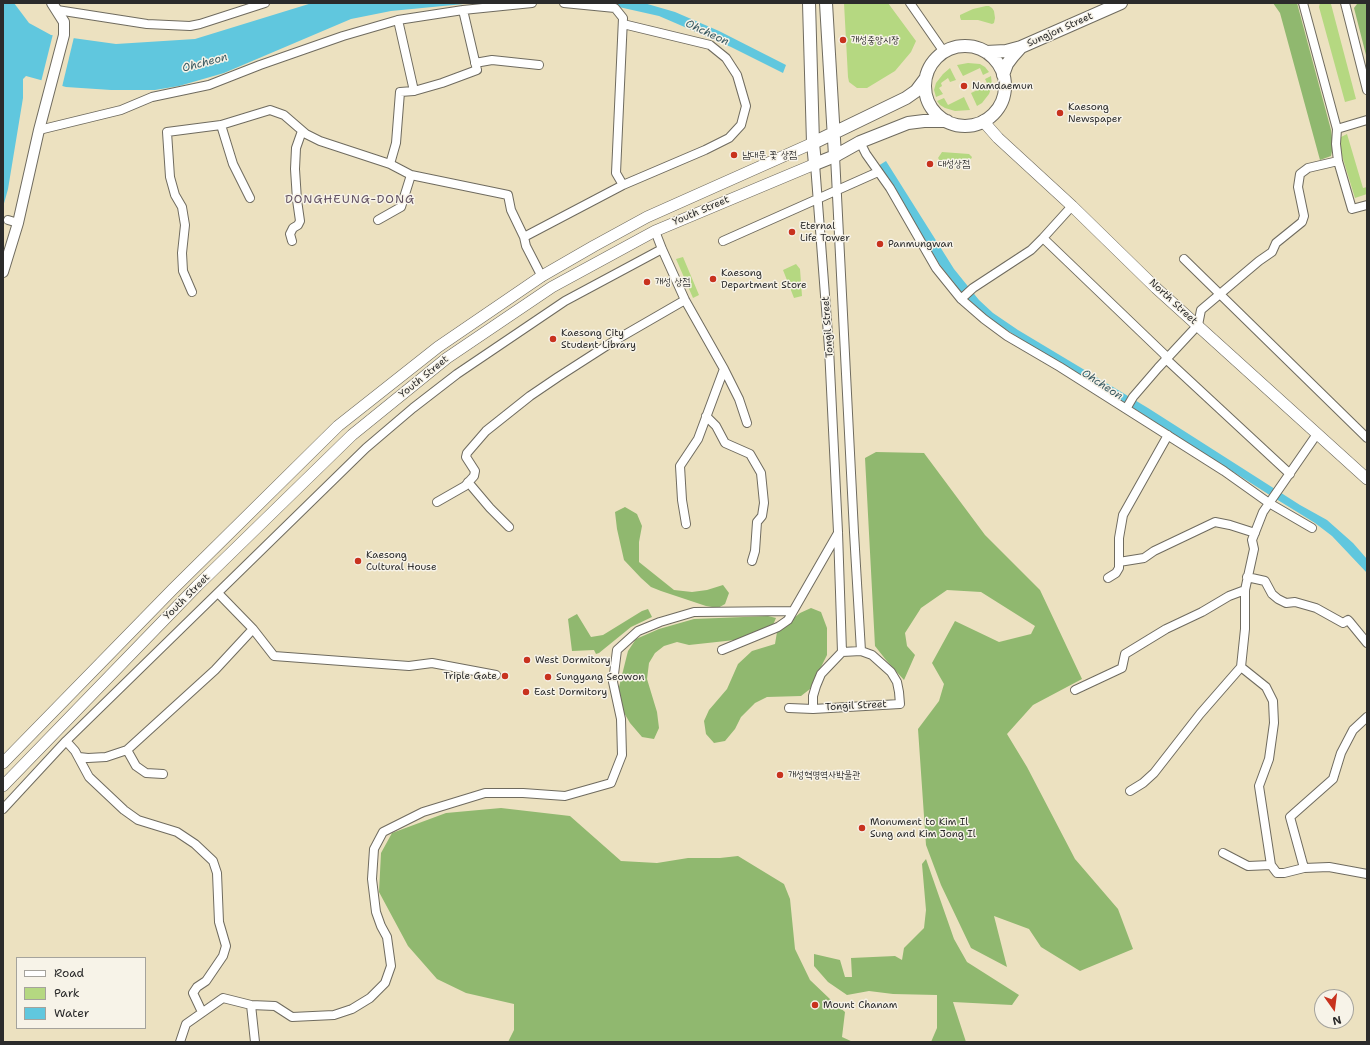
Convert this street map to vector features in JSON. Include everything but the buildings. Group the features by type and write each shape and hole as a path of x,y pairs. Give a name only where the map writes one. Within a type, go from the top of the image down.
{"main road":[{"name":"Tongil Street","path":"808,3 815,164"},
{"name":"Tongil Street","path":"826,3 835,156"},
{"name":"Sungjon Street","path":"1021,47 1121,3"},
{"path":"965,46 986,52 999,66 1003,75 1004,86 1001,101 992,115 983,121 971,125 959,125 938,116 927,99 925,89 925,79 929,68 935,59 944,52 965,46"},
{"path":"986,52 1006,51 1021,47"},
{"path":"1003,75 1012,56 1021,47"},
{"name":"Youth Street","path":"3,763 173,589 338,426 438,347 542,277 594,246 647,217 813,143 906,98 916,91 925,79"},
{"name":"Youth Street","path":"3,786 197,586 352,435 447,358 552,287 655,231 835,156 860,142 908,124 924,121 947,121"},
{"name":"North Street","path":"983,121 998,138 1072,206 1156,288 1317,434 1366,474"}],"street":[{"path":"55,7 147,24 190,26 266,3"},
{"path":"40,130 121,110 152,97 209,85 260,65 343,36 398,20 463,10 532,3"},
{"path":"564,3 615,8 623,18 616,173 623,185"},
{"path":"910,3 944,52"},
{"path":"1303,3 1337,129 1336,144 1338,161 1352,209 1367,205"},
{"path":"1345,3 1367,90"},
{"path":"3,272 18,223 64,35 64,22 55,7"},
{"path":"390,164 396,143 400,92 414,91 477,70 463,10"},
{"path":"398,20 414,91"},
{"path":"524,238 623,185 705,150 729,138 741,125 746,106 737,76 726,58 710,45 623,24"},
{"path":"476,64 492,60 538,65"},
{"path":"192,292 183,271 182,253 185,225 182,208 175,195 170,177 167,132 221,125 270,110 284,115 302,131 320,141 390,164 411,175 508,195 511,210 524,238 526,246 542,277"},
{"path":"1337,129 1367,120"},
{"path":"221,125 233,164 250,198"},
{"path":"292,241 290,234 293,228 298,225 300,221 295,169 296,148 302,131"},
{"path":"860,142 866,154 890,188 936,268 962,298 984,319 1007,336 1127,408 1224,471 1269,503 1312,528"},
{"name":"Tongil Street","path":"789,708 900,704 897,682 891,672 872,655 862,651 854,532 835,156"},
{"path":"1127,408 1133,397 1198,325 1201,310 1259,261 1272,252 1276,243 1302,222 1304,216 1298,187 1300,174 1308,168 1338,161"},
{"name":"Tongil Street","path":"813,708 813,696 821,674 842,652 829,348 815,164"},
{"path":"723,241 878,172"},
{"path":"378,220 388,216 400,207 411,175"},
{"path":"962,298 973,288 1031,250 1072,206"},
{"path":"8,220 18,223"},
{"path":"655,231 685,300 739,399 747,423"},
{"path":"1043,238 1165,355 1166,359 1290,474"},
{"path":"3,809 66,741 366,448 458,374 565,301 662,249"},
{"path":"1184,259 1367,438"},
{"path":"437,502 465,486 474,476 475,471 466,457 467,453 486,431 558,377 614,341 685,300"},
{"path":"686,524 682,500 680,466 698,439 724,369"},
{"path":"706,416 716,426 725,443 750,454 761,473 764,503 762,516 757,522 755,551 752,561"},
{"path":"1130,791 1143,783 1154,773 1200,714 1241,667 1245,629 1245,590 1254,549 1252,540 1263,512 1317,434"},
{"path":"1108,578 1116,573 1119,568 1118,538 1123,515 1168,435"},
{"path":"468,482 490,508 509,527"},
{"path":"1119,562 1144,558 1154,551 1215,522 1255,533"},
{"path":"722,650 778,627 788,620 838,532"},
{"path":"1247,577 1265,581 1272,594 1278,599 1316,608 1343,623 1348,620 1350,621 1367,643"},
{"path":"1075,690 1122,668 1126,654 1166,629 1202,612 1230,596 1245,590"},
{"path":"218,593 253,629 274,656 409,666 432,663 496,675"},
{"path":"180,1042 186,1024 223,998 251,1005 275,1006 292,1017 334,1015 352,1009 370,998 386,983 391,966 387,937 376,912 372,878 374,849 383,832 423,812 484,793 523,793 565,796 611,782 622,755 621,719 613,682 617,650 638,631 660,622 694,612 793,611"},
{"path":"79,757 88,758 106,756 127,750 215,670 253,629"},
{"path":"842,652 862,651"},
{"path":"1241,667 1266,687 1273,701 1274,723 1269,759 1259,786 1271,865 1276,873 1284,873 1304,868 1329,867 1367,874"},
{"path":"1304,868 1290,817 1333,779 1341,753 1353,730 1367,717"},
{"path":"66,741 79,757 89,777 124,810 138,820 177,832 195,844 213,861 217,873 219,922 226,946 224,956 206,981 197,987 193,993 202,1012"},
{"path":"127,750 136,766 146,773 163,774"},
{"path":"1223,853 1248,866 1271,865"},
{"path":"251,1005 255,1042"}],"green space":[{"path":"844,3 888,3 916,41 911,52 895,71 867,88 857,88 849,82"},
{"path":"1273,3 1297,3 1331,130 1333,146 1331,156 1320,160 1280,13"},
{"path":"1320,3 1331,4 1356,99 1345,102 1319,7"},
{"path":"1360,3 1367,3 1367,59 1354,8"},
{"path":"989,6 994,11 994,23 992,24 978,20 961,20 960,15 973,9"},
{"path":"968,63 980,64 989,72 983,75 980,68 963,76 957,65"},
{"path":"950,68 956,80 950,82 948,78 941,83 942,86 939,88 943,94 936,97 934,90 936,83"},
{"path":"991,76 992,86 989,94 982,103 977,106 971,93 988,85 985,79"},
{"path":"964,97 970,110 955,111 945,108 937,101 944,98 948,105"},
{"path":"1347,134 1363,188 1367,187 1367,194 1355,198 1339,146 1341,137"},
{"path":"942,152 969,154 972,157 971,159 948,169 938,158"},
{"path":"683,257 699,295 693,298 676,259"},
{"path":"796,264 800,269 802,296 794,298 783,270"},
{"path":"876,452 924,453 985,535 1040,590 1082,679 1033,705 1007,734 1027,767 1075,859 1118,909 1133,949 1080,971 1041,947 1029,929 994,916 1007,967 971,948 941,885 926,845 918,729 939,701 944,684 932,663 955,621 999,642 1031,634 1035,626 981,592 947,590 921,608 905,633 907,646 915,655 904,680 875,646 865,458"},
{"path":"625,507 637,514 642,526 639,542 639,562 674,590 692,592 707,590 723,585 729,593 725,604 718,608 706,606 651,587 641,578 624,560 617,529 615,512"},
{"path":"811,608 821,612 827,628 827,655 810,689 801,696 767,697 755,703 741,717 735,729 725,741 714,743 706,734 704,721 709,710 727,689 738,664 752,651 775,644 777,632 800,613"},
{"path":"648,609 652,617 631,627 599,653 596,654 594,650 572,651 568,619 577,614 591,637 603,635 642,611"},
{"path":"768,616 776,618 773,625 759,633 735,640 689,645 677,642 664,646 655,653 649,663 647,679 657,712 659,728 654,739 642,737 630,723 623,711 618,691 628,651 636,639 659,629 694,619"},
{"path":"501,808 570,816 621,861 657,863 688,858 720,858 738,856 784,884 790,899 795,949 810,980 845,1012 842,1037 853,1042 508,1042 514,1030 514,1004 466,993 437,979 408,946 379,892 381,853 392,833 446,813"},
{"path":"926,859 954,939 967,962 1019,995 1012,1005 953,1002 966,1042 931,1042 937,1028 937,995 893,994 869,991 847,995 828,982 814,966 814,954 840,960 845,977 852,977 851,958 895,956 902,960 904,948 924,928 926,910 922,864"}],"water":[{"name":"Ohcheon","path":"3,3 14,3 29,23 51,35 116,44 195,39 312,3 474,3 391,11 351,19 224,73 179,86 155,90 111,90 66,87 26,76 23,79 23,98 8,189 3,207"},
{"name":"Ohcheon","path":"594,3 644,3 675,12 719,31 786,65 783,73 731,47 659,16"},
{"name":"Ohcheon","path":"886,161 954,269 979,300 993,313 1018,330 1148,408 1300,505 1327,520 1353,543 1367,559 1367,573 1332,536 1315,523 1102,388 988,318 962,293 940,265 878,166"}],"pier":[{"path":"53,34 74,37 62,87 41,82"}],"place":[{"name":"개성중앙시장","path":"843,40"},
{"name":"Namdaemun","path":"964,86"},
{"name":"Kaesong Newspaper","path":"1060,113"},
{"name":"남대문 꽃 상점","path":"734,155"},
{"name":"대성상점","path":"930,164"},
{"name":"Eternal Life Tower","path":"792,232"},
{"name":"Panmungwan","path":"880,244"},
{"name":"Kaesong Department Store","path":"713,279"},
{"name":"개성 상점","path":"647,282"},
{"name":"Kaesong City Student Library","path":"553,339"},
{"name":"Kaesong Cultural House","path":"358,561"},
{"name":"West Dormitory","path":"527,660"},
{"name":"Triple Gate","path":"505,676"},
{"name":"Sungyang Seowon","path":"548,677"},
{"name":"East Dormitory","path":"526,692"},
{"name":"개성혁명역사박물관","path":"780,775"},
{"name":"Monument to Kim Il Sung and Kim Jong Il","path":"862,828"},
{"name":"Mount Chanam","path":"815,1005"}],"district":[{"name":"DONGHEUNG-DONG","path":"350,200"}]}
